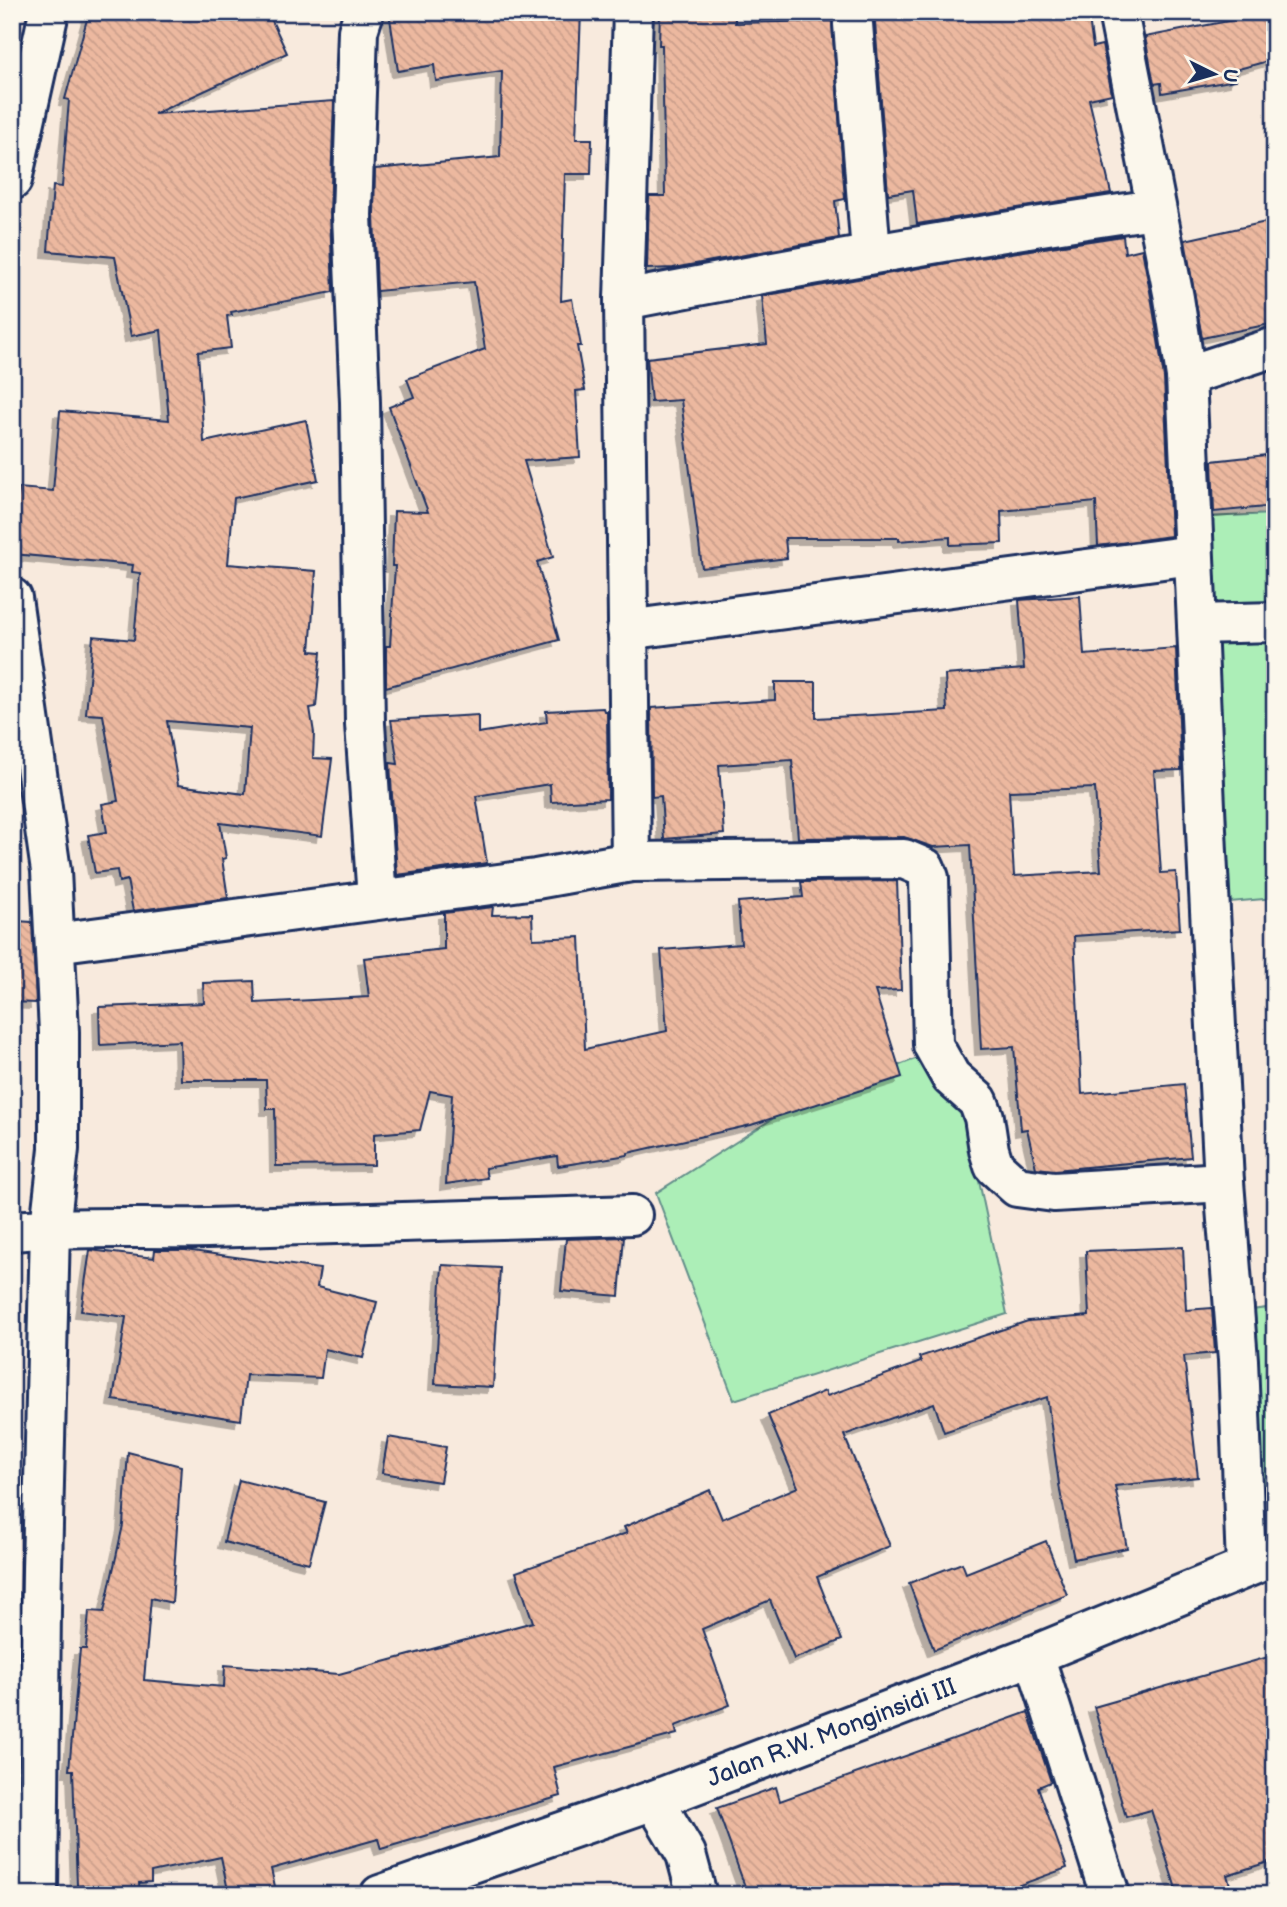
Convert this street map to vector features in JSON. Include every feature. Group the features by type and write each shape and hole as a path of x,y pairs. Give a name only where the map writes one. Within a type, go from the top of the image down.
{"street":[{"path":"12,180 49,12"},
{"path":"364,12 358,31 352,215 360,415 365,724 377,900"},
{"path":"631,862 624,300 632,12"},
{"path":"1118,12 1174,298 1186,376 1224,1182 1238,1360 1261,1561"},
{"path":"853,24 872,253"},
{"path":"624,300 872,253 1155,209"},
{"path":"1186,376 1275,348"},
{"path":"627,630 1193,555"},
{"path":"12,598 51,871 59,1032 59,1149 50,1228 27,1611 38,1895"},
{"path":"1197,624 1275,622"},
{"path":"55,943 596,870 631,862 904,859 926,868 929,878 933,1045 951,1077 978,1101 994,1166 1017,1187 1054,1192 1224,1182"},
{"path":"12,1231 50,1228 211,1228 632,1215"},
{"name":"Jalan R.W. Monginsidi III","path":"380,1895 654,1800 1034,1655 1261,1561"},
{"path":"1034,1655 1110,1895"},
{"path":"654,1800 686,1854 697,1895"}],"green space":[{"path":"1275,514 1275,605 1208,608 1204,517"},
{"path":"1275,635 1275,898 1219,903 1214,638"},
{"path":"920,1057 966,1119 1007,1314 734,1400 656,1193 788,1109"},
{"path":"1275,1307 1275,1498 1251,1506 1244,1311"}],"building":[{"path":"89,12 268,12 287,53 154,114 334,101 330,214 333,292 231,312 232,315 227,316 231,348 198,352 204,442 306,420 318,480 234,498 228,564 316,571 310,651 321,652 316,707 310,708 314,733 313,758 332,759 322,836 220,823 226,858 222,859 228,898 133,911 127,880 119,882 117,870 95,873 88,835 107,832 102,804 118,801 103,715 86,714 93,636 134,640 140,573 132,572 133,565 13,554 19,488 53,491 60,411 169,420 161,330 131,336 115,257 48,251 53,186 62,187 69,100 65,99","holes":["167,721 250,728 245,794 178,785"]},
{"path":"389,12 581,12 576,139 592,139 591,174 565,174 561,301 572,299 581,346 577,346 585,390 576,391 580,457 524,461 553,557 537,562 559,640 386,687 386,646 390,646 395,566 392,566 394,511 428,512 389,407 414,397 407,379 485,349 474,282 377,291 375,169 500,157 502,71 436,81 434,65 398,71"},
{"path":"660,12 735,12 735,23 832,21 845,199 835,201 839,238 673,268 647,269 649,196 665,196"},
{"path":"871,12 1088,12 1093,47 1102,45 1112,94 1089,99 1111,193 917,224 913,190 888,194 875,22"},
{"path":"1275,12 1275,59 1235,70 1236,80 1162,93 1161,83 1154,84 1145,37"},
{"path":"1275,220 1275,323 1202,338 1185,240"},
{"path":"1123,236 1125,253 1142,249 1152,302 1164,378 1171,536 1098,546 1096,502 1001,511 1002,543 950,545 950,537 899,541 899,538 785,538 787,558 702,568 681,400 651,402 647,358 767,344 762,296 959,261"},
{"path":"1275,454 1275,506 1214,512 1212,461"},
{"path":"1080,596 1084,655 1176,648 1181,770 1154,771 1161,873 1176,872 1180,929 1074,936 1082,1094 1184,1084 1191,1157 1055,1170 1036,1168 1027,1129 1021,1130 1014,1047 981,1049 970,845 933,847 904,837 798,838 792,760 719,765 724,834 664,839 661,796 652,797 651,708 775,700 775,682 816,682 816,718 947,711 945,675 1024,669 1019,600","holes":["1095,788 1101,871 1014,876 1009,791"]},
{"path":"603,708 607,711 608,799 551,802 550,784 476,796 487,863 397,875 390,763 398,764 391,720 478,715 478,733 547,722 546,711"},
{"path":"897,881 901,990 875,991 902,1077 751,1125 628,1155 558,1166 557,1156 485,1168 487,1178 446,1184 452,1095 430,1091 420,1130 374,1134 374,1165 276,1166 275,1109 267,1109 266,1080 181,1080 180,1041 100,1045 99,1007 204,1003 203,983 254,981 255,1003 369,997 364,958 444,949 444,913 493,907 492,915 532,914 533,939 580,937 585,1049 667,1031 661,950 741,944 738,902 803,897 801,882"},
{"path":"16,921 32,922 36,1003 12,1002"},
{"path":"624,1237 619,1296 561,1291 566,1239"},
{"path":"1183,1247 1186,1310 1212,1308 1215,1353 1184,1356 1198,1477 1115,1486 1127,1548 1074,1559 1060,1491 1047,1397 944,1432 934,1403 844,1435 890,1546 817,1577 842,1640 794,1659 770,1600 702,1629 730,1705 675,1726 677,1734 554,1767 561,1796 381,1849 378,1839 271,1869 277,1895 229,1895 221,1857 151,1872 151,1882 139,1883 140,1895 87,1895 87,1885 77,1886 73,1770 69,1770 80,1649 86,1649 89,1611 104,1612 123,1525 128,1452 181,1466 172,1603 151,1598 144,1680 224,1687 225,1665 339,1674 533,1622 516,1572 627,1533 624,1527 710,1490 722,1519 798,1487 768,1415 825,1391 827,1396 921,1362 919,1357 1028,1321 1089,1316 1086,1251"},
{"path":"90,1250 154,1258 155,1250 185,1250 320,1269 317,1287 377,1302 363,1358 325,1349 321,1378 246,1375 241,1420 113,1400 126,1317 81,1311"},
{"path":"442,1265 500,1268 493,1387 435,1384"},
{"path":"388,1437 446,1447 440,1482 382,1473"},
{"path":"239,1480 325,1502 309,1563 224,1542"},
{"path":"1046,1541 1067,1595 934,1650 909,1583 962,1563 966,1573"},
{"path":"1275,1655 1275,1860 1227,1875 1233,1895 1178,1895 1151,1810 1126,1817 1094,1707"},
{"path":"1028,1712 1051,1782 1038,1787 1067,1868 992,1895 748,1895 717,1808 776,1787 780,1801"}]}
